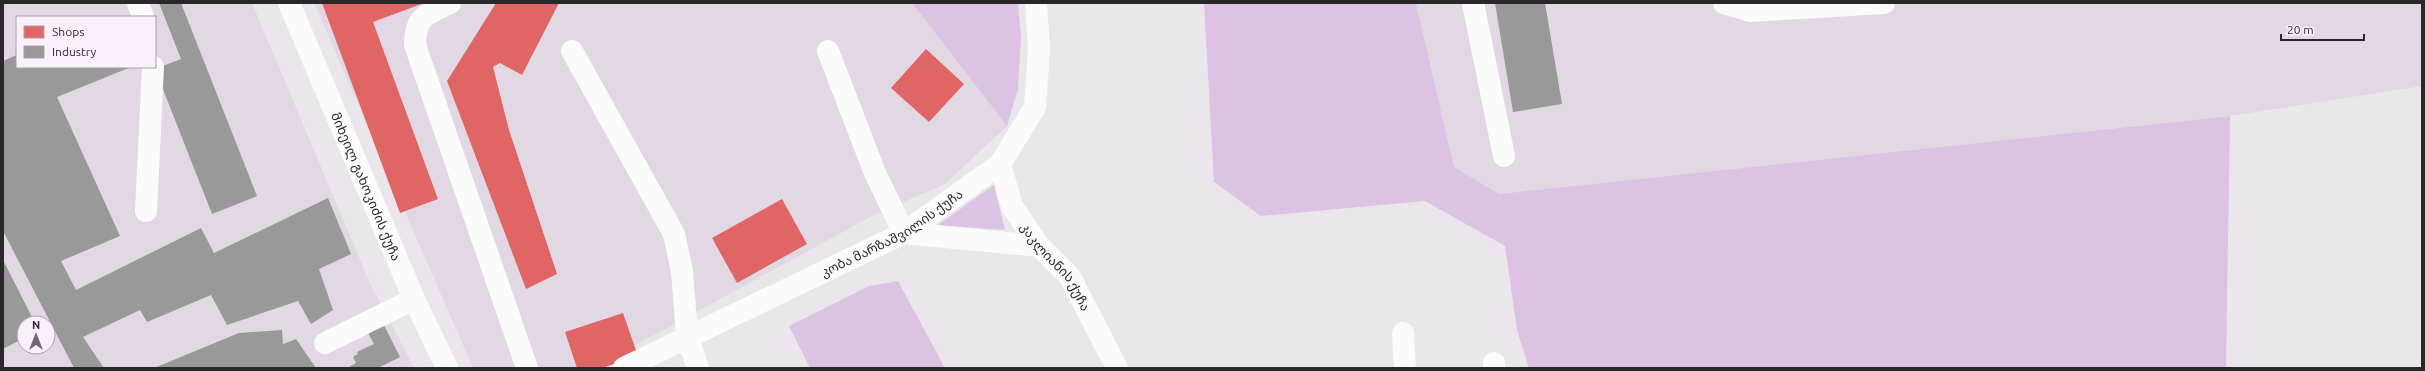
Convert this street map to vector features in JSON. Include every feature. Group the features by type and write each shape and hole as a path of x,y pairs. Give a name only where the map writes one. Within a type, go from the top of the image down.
{"street":[{"path":"138,3 143,16"},
{"name":"მიხეილ გახოკიძის ქუჩა","path":"290,3 414,299 447,368"},
{"path":"450,3 426,15 415,28 415,45 527,368"},
{"name":"კობა მარზაშვილის ქუჩა","path":"624,368 687,336 904,233 1000,164 1036,107 1039,50 1036,3"},
{"path":"1473,3 1504,156"},
{"path":"1724,3 1750,11 1884,3"},
{"path":"572,51 674,234 682,271 687,336 698,368"},
{"path":"828,51 875,172 904,233 1039,246"},
{"path":"146,211 153,68"},
{"name":"კაკლიანის ქუჩა","path":"1000,164 1012,206 1039,246 1070,277 1117,368"},
{"path":"325,343 414,299"},
{"path":"1403,333 1405,368"}],"shaded area":[{"path":"3,3 252,3 369,281 414,368 3,368"},
{"path":"314,3 912,3 1007,126 945,184 874,215 594,368 473,368"},
{"path":"912,3 1018,3 1021,37 1018,89 1007,126"},
{"path":"1204,3 1416,3 1454,167 1499,194 2230,116 2226,368 1529,368 1517,330 1505,246 1425,201 1261,216 1214,182"},
{"path":"1416,3 2422,3 2422,86 2230,116 1498,194 1454,167"},
{"path":"994,185 1005,230 938,225"},
{"path":"898,281 945,368 810,368 789,326 869,286"}],"building: Shops":[{"path":"322,3 424,3 373,22 438,199 400,213"},
{"path":"496,3 559,3 522,75 500,63 493,67 509,130 557,274 526,289 447,81"},
{"path":"926,49 964,84 929,122 891,88"},
{"path":"782,199 807,244 737,283 712,238"},
{"path":"623,313 638,356 602,368 577,368 565,332"}],"building: Industry":[{"path":"159,3 181,3 257,196 212,214 155,69 181,59"},
{"path":"1495,3 1545,3 1562,104 1513,112"},
{"path":"16,55 16,68 129,68 57,97 120,236 61,261 76,290 201,228 214,253 328,198 351,254 319,269 333,310 311,324 298,301 227,325 211,295 147,322 140,310 83,337 104,368 74,368 56,333 56,315 47,315 3,231 3,61"},
{"path":"3,260 31,315 16,315 16,342 3,349"},
{"path":"383,323 400,357 378,368 347,368 356,363 353,357 358,354 357,352 374,344 367,331"},
{"path":"282,330 283,344 296,339 316,368 154,368 239,333"}]}
